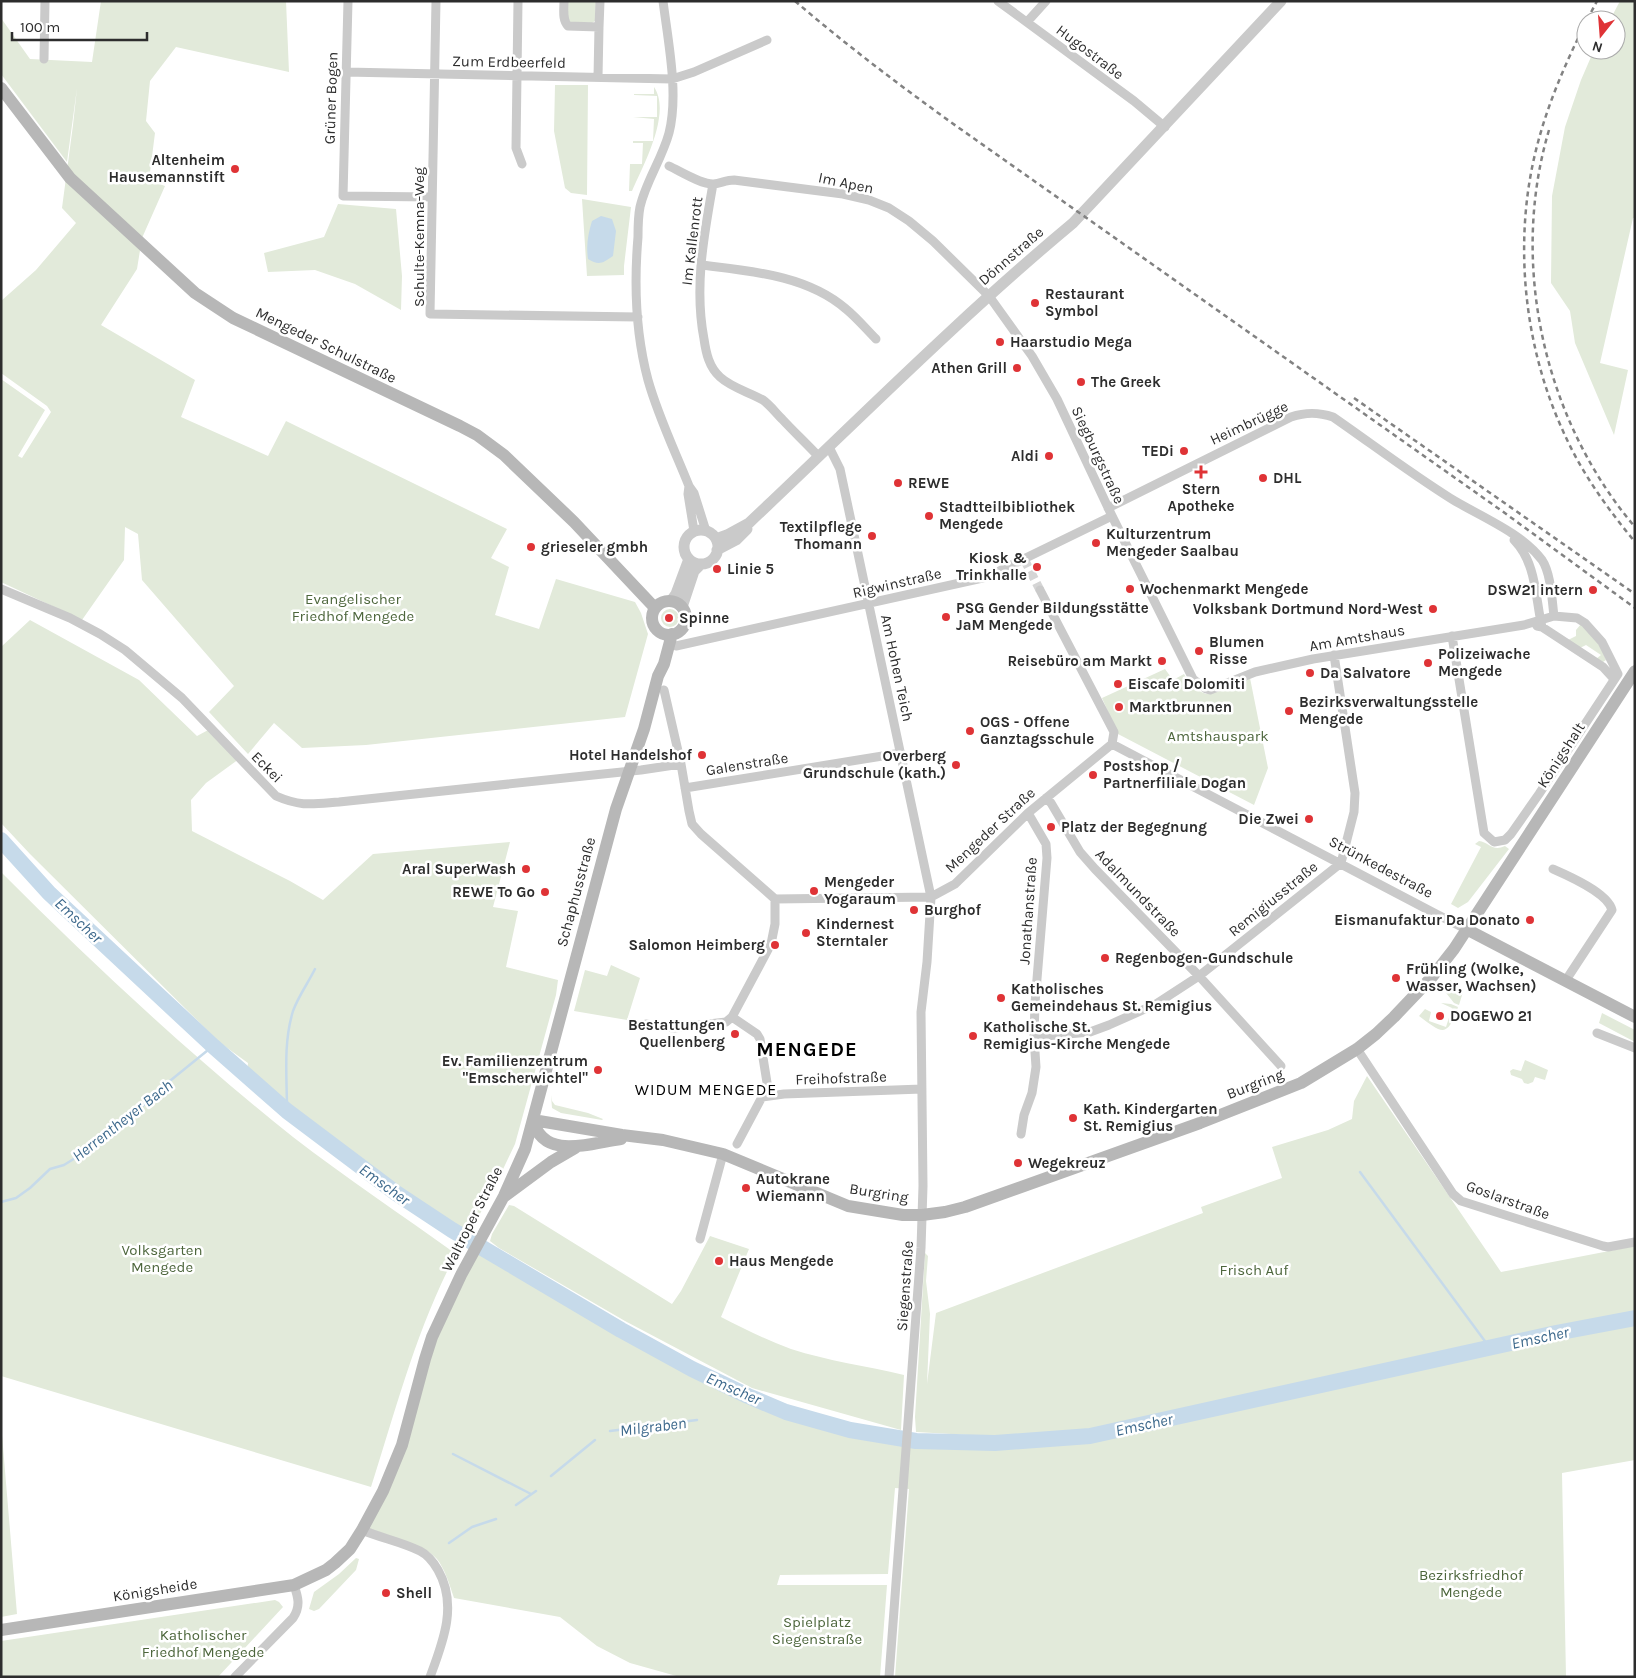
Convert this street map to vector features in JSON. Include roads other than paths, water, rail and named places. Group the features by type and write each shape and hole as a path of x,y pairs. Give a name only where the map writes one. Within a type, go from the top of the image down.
{"main road":[{"name":"Mengeder Schulstraße","path":"1,88 70,178 195,293 233,318 460,426 491,444 574,522 655,608"},
{"path":"662,602 676,604 685,612 685,622 680,630 670,638 658,630 652,617 655,608 662,602"},
{"name":"Schaphusstraße","path":"533,1120 616,809 644,729 670,638"},
{"name":"Königshalt","path":"1518,853 1635,671"},
{"name":"Burgring","path":"723,1154 848,1206 903,1215 922,1215 965,1207 1200,1123 1301,1083 1357,1049 1394,1017 1432,977 1468,930 1518,853"},
{"name":"Strünkedestraße","path":"1468,930 1635,1017"},
{"path":"533,1120 538,1133 548,1142 562,1146 632,1137"},
{"path":"533,1120 693,1146 723,1154"},
{"name":"Waltroper Straße","path":"312,1578 335,1563 350,1549 390,1477 402,1445 432,1337 465,1267 504,1196 525,1149 533,1120"},
{"path":"504,1196 551,1162 580,1145"},
{"name":"Königsheide","path":"1,1630 294,1585 312,1578"}],"street":[{"path":"44,59 45,1"},
{"name":"Grüner Bogen","path":"348,1 343,196 432,197"},
{"name":"Schulte-Kemna-Weg","path":"436,1 430,314 638,317"},
{"path":"518,1 516,148 522,164"},
{"path":"564,1 564,18 568,26 599,27"},
{"path":"598,77 600,1"},
{"path":"663,1 672,79 671,124 640,207 636,267 638,317 648,381 689,486 694,493 706,531 716,544 716,554 710,561 701,564 694,571 676,604"},
{"name":"Hugostraße","path":"998,1 1165,127"},
{"path":"1027,22 1046,1"},
{"name":"Dönnstraße","path":"716,544 741,536 747,530 750,523 989,296 1073,223 1281,1"},
{"path":"672,79 694,72 767,40"},
{"name":"Zum Erdbeerfeld","path":"346,72 672,79"},
{"name":"Im Apen","path":"669,166 702,182 714,184 734,180 843,194 869,200 889,208 934,241 989,296"},
{"name":"Im Kallenrott","path":"714,184 704,230 701,265 702,331 707,356 712,368 719,376 764,401 819,457"},
{"path":"701,265 766,274 814,289 846,309 876,340"},
{"name":"Siegburgstraße","path":"989,296 1028,351 1049,385 1190,674 1200,685"},
{"name":"Heimbrügge","path":"1110,512 1291,417 1313,412 1333,417 1449,497 1500,527 1526,545 1543,561 1548,578 1554,616"},
{"name":"Am Hohen Teich","path":"829,447 840,468 931,897"},
{"path":"689,486 688,494 694,531"},
{"name":"Rigwinstraße","path":"670,638 868,604 987,577 1110,512"},
{"name":"Heimbrügge","path":"1500,527 1517,543 1528,558 1533,572 1541,623"},
{"path":"701,564 689,559 684,546 687,537 694,531 706,531"},
{"path":"676,604 676,594 689,559"},
{"name":"Eckei","path":"1,589 70,618 125,650 182,698 276,796 296,804 306,805 629,771"},
{"path":"1040,590 1114,732 1112,744"},
{"name":"Am Amtshaus","path":"1200,685 1206,689 1216,689 1255,672 1334,655 1541,623 1554,616 1577,618 1585,623 1602,642 1618,674 1614,679"},
{"path":"1452,636 1484,830 1488,838 1494,842 1505,840 1511,834 1614,679 1603,667 1541,623"},
{"name":"Remigiusstraße","path":"1034,1037 1090,1032 1156,1004 1199,976 1340,863 1354,812 1355,793 1334,655"},
{"path":"1603,667 1607,666 1611,660"},
{"path":"646,1024 674,1028 726,1022 732,1018 771,944 775,924 775,899 692,824 688,811 681,764 664,690"},
{"name":"Mengeder Straße","path":"775,899 931,897 955,884 1028,813 1112,744"},
{"name":"Strünkedestraße","path":"1112,744 1468,930"},
{"name":"Galenstraße","path":"685,788 901,753"},
{"path":"629,771 681,764"},
{"name":"Adalmundstraße","path":"1046,798 1051,803 1080,852 1094,869 1199,976 1281,1066"},
{"name":"Jonathanstraße","path":"1021,1134 1024,1115 1032,1093 1036,1067 1034,1037 1047,858 1046,844 1028,813"},
{"path":"1553,869 1573,878 1607,900 1612,910 1566,980"},
{"name":"Siegenstraße","path":"889,1677 920,1270 922,1215 921,998 931,897"},
{"path":"732,1018 757,1034 760,1040 765,1096 737,1144"},
{"path":"1597,1033 1635,1048"},
{"name":"Goslarstraße","path":"1357,1049 1453,1194 1461,1200 1603,1246 1608,1247 1635,1242"},
{"name":"Freihofstraße","path":"765,1096 922,1089"},
{"path":"700,1239 723,1154"},
{"path":"362,1530 420,1551 433,1562 442,1578 448,1601 448,1620 430,1677"},
{"path":"235,1677 298,1611 299,1602 294,1585"}],"water":[{"path":"601,216 612,219 616,231 613,256 604,262 598,263 588,259 587,244 592,221"}],"waterway":[{"name":"Emscher","path":"1,840 49,893 213,1046 287,1111 396,1193 452,1230 621,1330 692,1369 786,1412 850,1430 916,1441 995,1443 1090,1436 1556,1333 1635,1318"},
{"path":"287,1111 286,1061 290,1023 300,995 315,969"},
{"name":"Herrentheyer Bach","path":"1,1202 16,1198 50,1169 64,1165 88,1150 108,1131 152,1099 171,1080 213,1046"},
{"path":"1360,1172 1490,1348"},
{"name":"Milgraben","path":"720,1390 724,1384"},
{"name":"Milgraben","path":"610,1431 697,1420"},
{"name":"Milgraben","path":"551,1476 595,1440"},
{"path":"453,1454 531,1494"},
{"name":"Milgraben","path":"516,1505 536,1491"},
{"name":"Milgraben","path":"449,1543 472,1527 496,1519"}],"tunnel":[{"path":"1024,559 1040,590"}],"railway":[{"path":"795,1 872,64 952,123 1502,511 1635,608"},
{"path":"1592,10 1597,1"},
{"path":"1576,42 1546,114 1537,146 1525,217 1524,254 1526,290 1531,327 1539,363 1549,398 1563,431 1595,489 1635,542"},
{"path":"1549,130 1537,181 1533,234 1535,286 1543,339 1557,390 1578,439 1604,485 1635,527"},
{"path":"1354,398 1635,594"}],"place":[{"name":"Altenheim Hausemannstift","path":"235,169"},
{"name":"Restaurant Symbol","path":"1035,303"},
{"name":"Haarstudio Mega","path":"1000,342"},
{"name":"Athen Grill","path":"1017,368"},
{"name":"The Greek","path":"1081,382"},
{"name":"TEDi","path":"1184,451"},
{"name":"Aldi","path":"1049,456"},
{"name":"Stern Apotheke","path":"1201,472"},
{"name":"DHL","path":"1263,478"},
{"name":"REWE","path":"898,483"},
{"name":"Stadtteilbibliothek Mengede","path":"929,516"},
{"name":"Textilpflege Thomann","path":"872,536"},
{"name":"Kulturzentrum Mengeder Saalbau","path":"1096,543"},
{"name":"grieseler gmbh","path":"531,547"},
{"name":"Kiosk & Trinkhalle","path":"1037,567"},
{"name":"Linie 5","path":"717,569"},
{"name":"Wochenmarkt Mengede","path":"1130,589"},
{"name":"DSW21 intern","path":"1593,590"},
{"name":"Volksbank Dortmund Nord-West","path":"1433,609"},
{"name":"PSG Gender Bildungsstätte JaM Mengede","path":"946,617"},
{"name":"Spinne","path":"669,618"},
{"name":"Blumen Risse","path":"1199,651"},
{"name":"Reisebüro am Markt","path":"1162,661"},
{"name":"Polizeiwache Mengede","path":"1428,663"},
{"name":"Da Salvatore","path":"1310,673"},
{"name":"Eiscafe Dolomiti","path":"1118,684"},
{"name":"Marktbrunnen","path":"1119,707"},
{"name":"Bezirksverwaltungsstelle Mengede","path":"1289,711"},
{"name":"OGS - Offene Ganztagsschule","path":"970,731"},
{"name":"Hotel Handelshof","path":"702,755"},
{"name":"Overberg Grundschule (kath.)","path":"956,765"},
{"name":"Postshop / Partnerfiliale Dogan","path":"1093,775"},
{"name":"Die Zwei","path":"1309,819"},
{"name":"Platz der Begegnung","path":"1051,827"},
{"name":"Aral SuperWash","path":"526,869"},
{"name":"Mengeder Yogaraum","path":"814,891"},
{"name":"REWE To Go","path":"545,892"},
{"name":"Burghof","path":"914,910"},
{"name":"Eismanufaktur Da Donato","path":"1530,920"},
{"name":"Kindernest Sterntaler","path":"806,933"},
{"name":"Salomon Heimberg","path":"775,945"},
{"name":"Regenbogen-Gundschule","path":"1105,958"},
{"name":"Frühling (Wolke, Wasser, Wachsen)","path":"1396,978"},
{"name":"Katholisches Gemeindehaus St. Remigius","path":"1001,998"},
{"name":"DOGEWO 21","path":"1440,1016"},
{"name":"Bestattungen Quellenberg","path":"735,1034"},
{"name":"Katholische St. Remigius-Kirche Mengede","path":"973,1036"},
{"name":"Ev. Familienzentrum \"Emscherwichtel\"","path":"598,1070"},
{"name":"Kath. Kindergarten St. Remigius","path":"1073,1118"},
{"name":"Wegekreuz","path":"1018,1163"},
{"name":"Autokrane Wiemann","path":"746,1188"},
{"name":"Haus Mengede","path":"719,1261"},
{"name":"Shell","path":"386,1593"}],"district":[{"name":"MENGEDE","path":"807,1049"},
{"name":"WIDUM MENGEDE","path":"706,1089"}],"park label":[{"name":"Evangelischer Friedhof Mengede","path":"353,608"},
{"name":"Amtshauspark","path":"1218,736"},
{"name":"Volksgarten Mengede","path":"162,1258"},
{"name":"Frisch Auf","path":"1254,1270"},
{"name":"Bezirksfriedhof Mengede","path":"1471,1584"},
{"name":"Spielplatz Siegenstraße","path":"817,1630"},
{"name":"Katholischer Friedhof Mengede","path":"203,1644"}]}
